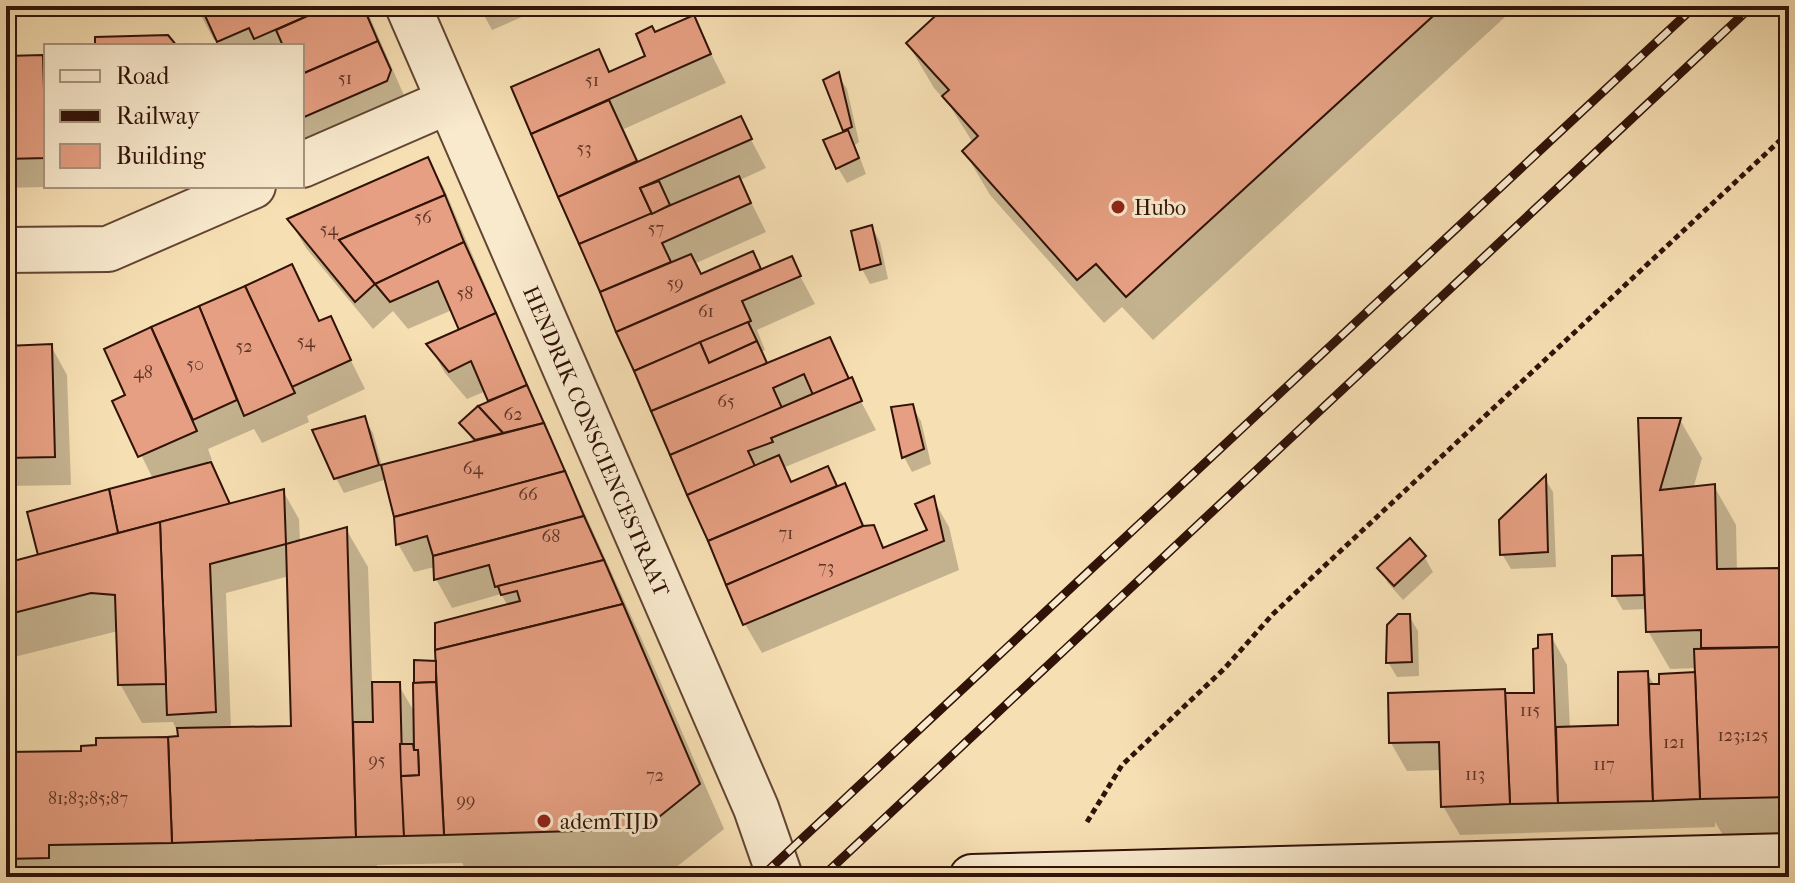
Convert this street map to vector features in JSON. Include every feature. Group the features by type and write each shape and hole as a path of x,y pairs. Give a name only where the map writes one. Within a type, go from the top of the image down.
{"street":[{"name":"HENDRIK CONSCIENCESTRAAT","path":"408,6 756,808 780,877"},
{"path":"304,164 449,101"},
{"path":"6,250 108,249 248,188"},
{"path":"972,877 1789,856"}],"path":[{"path":"1060,875 1092,812 1122,765 1224,669 1273,614 1789,132"}],"building":[{"path":"210,6 330,6 254,39 249,28 217,42 202,9"},
{"path":"330,6 363,6 378,41 304,73 304,44 282,44 276,30"},
{"name":"Hubo","path":"946,6 1444,6 1126,297 1096,264 1077,280 962,151 978,136 942,96 949,90 906,43"},
{"path":"694,15 711,54 531,134 511,87 599,49 609,72 645,56 636,34 652,26 655,32"},
{"path":"168,35 175,44 95,44 95,37"},
{"path":"378,41 391,70 387,81 304,117 304,73"},
{"path":"43,55 44,158 6,159 6,56"},
{"path":"839,72 852,127 843,131 823,80"},
{"path":"609,100 637,161 558,197 531,134"},
{"path":"741,116 752,139 640,188 652,214 579,244 558,197"},
{"path":"848,130 859,158 836,169 823,140"},
{"path":"428,157 445,195 339,240 375,284 355,302 287,219"},
{"path":"739,176 751,203 662,243 671,262 600,292 579,244"},
{"path":"659,181 670,205 652,214 640,188"},
{"path":"445,195 464,242 375,284 339,240"},
{"path":"872,225 881,264 860,270 851,231"},
{"path":"464,242 496,313 459,330 438,281 390,302 375,284"},
{"path":"753,251 761,269 616,332 600,292 691,254 701,274"},
{"path":"792,256 801,276 742,301 751,321 634,371 616,332"},
{"path":"292,264 319,321 331,316 351,360 292,387 245,286"},
{"path":"245,286 295,393 244,416 199,306"},
{"path":"199,306 237,400 193,420 151,327"},
{"path":"496,313 527,385 488,401 471,361 449,372 426,344"},
{"path":"748,322 757,341 709,363 700,342"},
{"path":"151,327 197,431 138,457 112,401 125,395 104,349"},
{"path":"830,337 849,379 813,395 804,374 773,388 782,408 670,455 651,411"},
{"path":"757,341 767,363 651,411 634,371 700,342 709,363"},
{"path":"52,344 55,457 6,458 6,346"},
{"path":"852,377 862,401 771,438 773,442 748,451 755,466 687,495 670,455"},
{"path":"527,385 544,423 503,433 478,406"},
{"path":"913,404 924,449 902,458 891,407"},
{"path":"478,406 503,433 475,440 459,423"},
{"path":"365,416 379,465 334,479 312,430"},
{"path":"1638,418 1681,418 1660,490 1715,484 1717,569 1780,568 1781,612 1788,612 1786,567 1789,567 1789,647 1701,648 1701,630 1646,632"},
{"path":"544,423 565,471 394,517 381,465"},
{"path":"779,455 791,482 828,466 837,486 708,541 687,495"},
{"path":"211,462 230,504 118,533 109,489"},
{"path":"565,471 584,516 433,556 427,536 396,545 394,517"},
{"path":"1546,475 1548,552 1500,555 1499,520"},
{"path":"845,483 863,526 726,585 708,541"},
{"path":"109,489 118,533 38,555 27,512"},
{"path":"284,489 286,544 210,564 216,712 167,715 160,522"},
{"path":"934,496 944,541 743,625 726,585 863,526 874,525 883,548 927,530 915,504"},
{"path":"584,516 604,560 495,587 489,565 434,580 433,556"},
{"path":"160,522 166,684 118,685 115,595 91,593 6,615 6,563"},
{"path":"347,527 356,837 172,843 168,737 178,736 177,728 291,726 286,544"},
{"path":"1410,538 1426,556 1394,586 1377,568"},
{"path":"1643,555 1644,595 1612,596 1612,556"},
{"path":"604,560 623,604 435,650 435,623 520,601 517,591 501,595 498,586"},
{"path":"623,604 700,784 644,829 444,835 435,650"},
{"path":"1398,614 1410,614 1412,662 1386,663 1387,625"},
{"path":"1552,634 1558,803 1510,804 1505,693 1534,693 1533,649 1538,648 1538,635"},
{"path":"1789,647 1789,797 1700,799 1694,649"},
{"path":"414,660 436,661 436,682 414,683"},
{"path":"1648,671 1653,801 1558,803 1556,727 1618,725 1618,672"},
{"path":"1695,672 1700,799 1653,801 1649,684 1659,684 1659,674"},
{"path":"372,682 400,682 404,836 356,837 353,722 373,722"},
{"path":"436,682 444,835 404,836 401,776 419,775 418,750 414,750 413,683"},
{"path":"1505,689 1510,804 1441,807 1439,742 1389,743 1388,693"},
{"path":"168,737 172,843 49,845 49,858 6,859 6,752 81,751 81,746 96,745 96,738"},
{"path":"400,744 413,744 414,750 418,750 419,775 401,776"}],"railway":[{"path":"761,877 1695,6"},
{"path":"822,877 1752,6"}],"place":[{"name":"Hubo","path":"1118,207"},
{"name":"ademTIJD","path":"544,821"}]}
